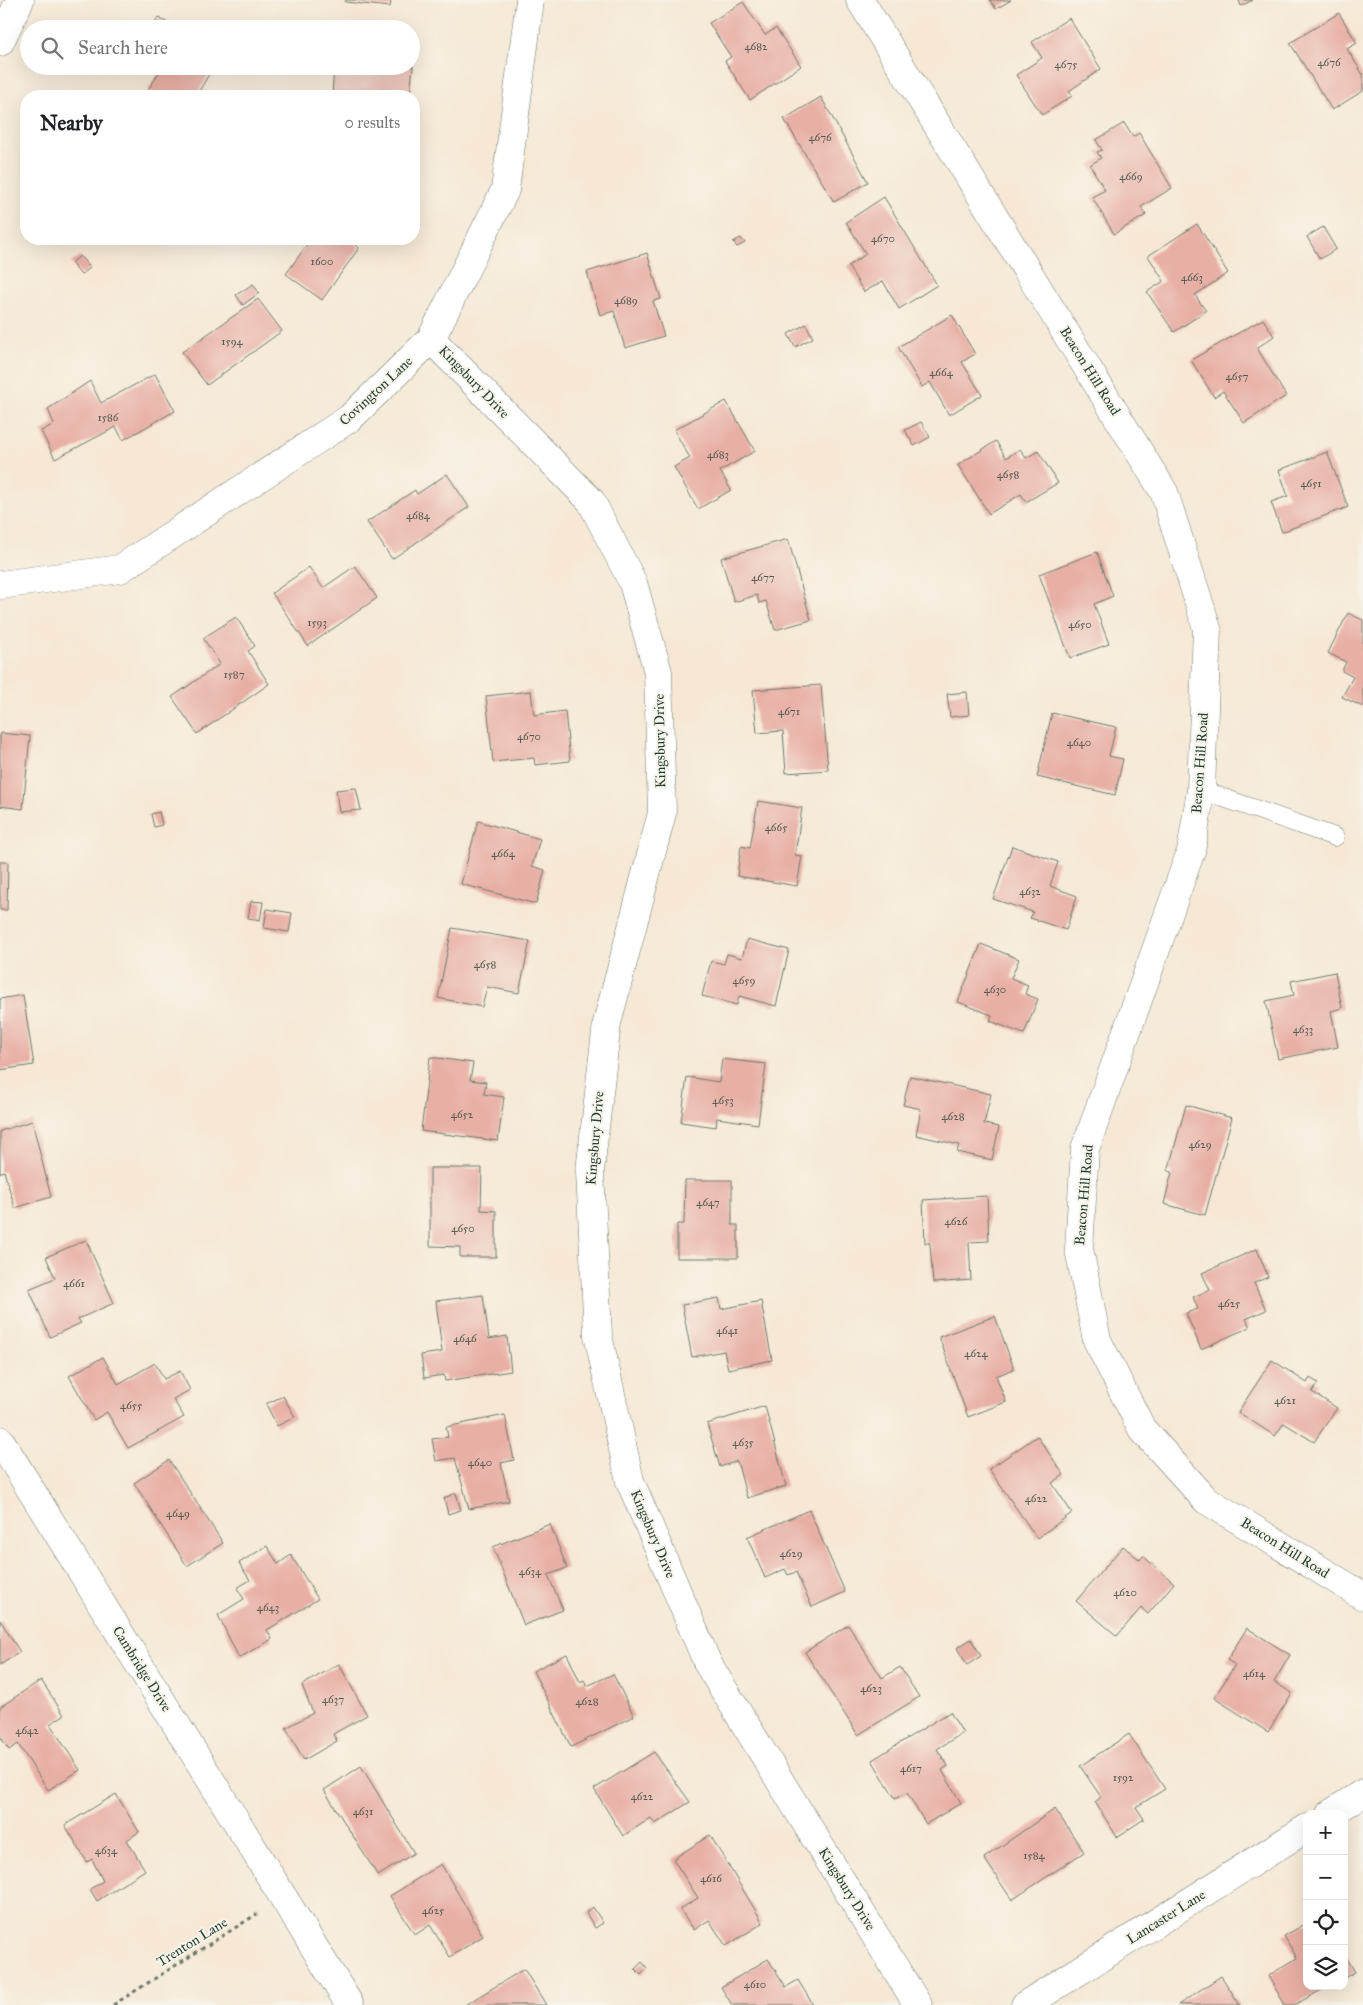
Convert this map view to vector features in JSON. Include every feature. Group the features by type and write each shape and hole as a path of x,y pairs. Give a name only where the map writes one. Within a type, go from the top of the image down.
{"street":[{"path":"0,42 20,0"},
{"name":"Covington Lane","path":"0,585 120,569 350,418 431,338 505,190 530,0"},
{"name":"Beacon Hill Road","path":"860,0 1164,492 1207,628 1201,790 1191,851 1086,1149 1079,1249 1097,1340 1142,1429 1206,1500 1363,1596"},
{"name":"Kingsbury Drive","path":"431,338 591,501 633,583 658,672 662,813 607,1023 590,1171 598,1335 630,1482 708,1664 918,2005"},
{"name":"Cambridge Drive","path":"0,1440 283,1898"},
{"path":"1336,1810 1363,1793"},
{"name":"Lancaster Lane","path":"1025,2005 1303,1831"},
{"path":"283,1898 350,2005"}],"lane":[{"path":"1201,790 1335,837"}],"path":[{"name":"Trenton Lane","path":"113,2005 283,1898"}],"building":[{"path":"346,0 391,0 390,7 345,2"},
{"path":"990,0 1011,0 996,9"},
{"path":"1239,0 1253,0 1241,6"},
{"path":"743,2 765,35 776,28 801,66 750,100 725,61 731,57 709,23"},
{"path":"1339,13 1357,43 1347,49 1363,75 1363,91 1332,110 1290,43"},
{"path":"1069,18 1101,69 1069,91 1072,96 1042,115 1016,75 1042,58 1032,42"},
{"path":"157,75 209,75 200,90 148,90"},
{"path":"333,75 412,75 411,90 332,90"},
{"path":"821,97 868,182 834,202 784,119"},
{"path":"1124,123 1133,137 1139,133 1172,188 1141,207 1146,215 1114,234 1092,197 1105,190 1090,165 1101,158 1097,152 1102,150 1096,140"},
{"path":"884,197 937,285 899,309 883,281 864,292 848,266 866,254 846,222"},
{"path":"1197,224 1228,273 1195,295 1206,311 1174,332 1147,292 1164,281 1148,256"},
{"path":"1323,227 1336,249 1320,259 1307,237"},
{"path":"741,238 745,243 737,247 733,242"},
{"path":"307,245 355,245 359,248 322,300 286,274"},
{"path":"647,253 661,299 653,301 664,336 625,348 614,311 600,315 587,272"},
{"path":"80,256 90,268 81,275 71,263"},
{"path":"253,284 259,293 243,305 236,295"},
{"path":"258,299 282,331 207,385 182,352"},
{"path":"952,315 975,354 962,362 982,395 949,415 930,382 922,387 898,347"},
{"path":"1263,319 1274,336 1257,348 1286,396 1244,423 1223,391 1214,397 1191,360"},
{"path":"806,324 813,338 795,347 788,334"},
{"path":"155,374 175,411 123,440 116,427 55,459 41,431 54,424 48,409 90,381 101,403"},
{"path":"726,401 755,451 720,471 731,490 698,509 674,467 690,458 674,430"},
{"path":"921,422 930,437 914,446 905,430"},
{"path":"996,441 1006,458 1020,449 1026,458 1038,451 1058,483 1026,502 1021,494 989,514 958,465"},
{"path":"1327,452 1348,507 1282,532 1271,502 1288,496 1279,470"},
{"path":"447,474 469,507 392,559 367,522 415,490 417,494"},
{"path":"788,539 811,620 775,630 766,601 759,603 757,595 734,602 721,558"},
{"path":"1097,552 1113,596 1094,604 1109,644 1070,658 1039,574"},
{"path":"355,566 377,598 308,646 272,593 309,567 323,588"},
{"path":"1348,613 1363,620 1363,707 1342,697 1353,677 1342,671 1346,662 1328,653"},
{"path":"236,617 255,646 248,651 269,684 197,734 172,697 220,664 203,638"},
{"path":"821,685 828,770 786,773 783,731 757,733 753,690"},
{"path":"531,691 534,715 565,711 570,761 535,765 534,758 493,762 486,696"},
{"path":"967,692 969,715 950,717 947,694"},
{"path":"1052,713 1116,727 1109,756 1123,759 1115,795 1037,777"},
{"path":"0,733 30,736 23,809 0,806"},
{"path":"356,788 361,810 339,812 336,790"},
{"path":"758,801 802,808 795,855 802,856 797,886 737,876 741,846 750,848"},
{"path":"159,812 162,825 154,827 151,814"},
{"path":"478,821 540,839 532,866 545,870 536,904 461,884"},
{"path":"1012,846 1058,862 1050,886 1077,896 1066,930 1030,918 1033,912 993,899"},
{"path":"0,862 8,862 7,910 0,910"},
{"path":"251,901 263,902 260,920 248,918"},
{"path":"267,909 292,913 289,932 264,928"},
{"path":"452,928 530,941 519,993 487,987 482,1007 438,998"},
{"path":"747,939 789,950 776,1006 739,996 737,1005 702,996 711,961 724,964 727,954 742,958"},
{"path":"981,944 1019,959 1011,978 1028,985 1025,994 1038,999 1024,1034 990,1021 992,1015 958,1002"},
{"path":"1335,972 1342,1008 1331,1011 1338,1047 1278,1059 1266,1001 1294,995 1291,981"},
{"path":"23,995 34,1065 0,1070 0,999"},
{"path":"430,1057 473,1063 470,1080 486,1082 484,1094 504,1097 498,1141 421,1131"},
{"path":"722,1059 766,1064 758,1124 717,1118 716,1127 681,1122 687,1077 719,1082"},
{"path":"910,1076 991,1094 984,1124 999,1127 992,1160 957,1152 959,1145 916,1135 921,1109 903,1105"},
{"path":"1186,1105 1232,1118 1205,1215 1164,1204 1172,1172 1168,1171"},
{"path":"32,1121 51,1197 15,1208 4,1171 0,1173 0,1131"},
{"path":"430,1168 482,1168 481,1210 496,1211 496,1257 460,1257 460,1247 430,1246"},
{"path":"685,1180 732,1180 732,1225 738,1225 738,1258 677,1258 677,1224 684,1224"},
{"path":"987,1196 989,1241 969,1242 971,1280 933,1283 930,1243 925,1243 923,1200"},
{"path":"86,1240 114,1303 78,1319 81,1323 50,1337 29,1289 55,1278 46,1257"},
{"path":"1257,1249 1268,1277 1254,1283 1266,1310 1246,1319 1250,1327 1201,1349 1186,1313 1198,1309 1193,1297 1210,1290 1202,1273"},
{"path":"483,1295 489,1339 507,1336 511,1371 445,1381 444,1375 424,1378 421,1355 442,1352 436,1301"},
{"path":"719,1298 721,1309 761,1301 772,1360 728,1369 724,1351 692,1357 682,1305"},
{"path":"995,1316 1014,1369 996,1376 1006,1402 968,1417 939,1337"},
{"path":"103,1357 118,1384 155,1363 164,1379 180,1371 190,1390 173,1399 184,1417 128,1448 107,1412 94,1420 69,1376"},
{"path":"1272,1360 1307,1383 1310,1378 1318,1383 1312,1392 1337,1408 1314,1442 1284,1423 1275,1436 1238,1412"},
{"path":"283,1396 295,1417 277,1426 266,1404"},
{"path":"765,1406 786,1486 747,1498 737,1461 720,1467 707,1424"},
{"path":"505,1415 514,1460 501,1463 509,1501 469,1509 455,1458 436,1461 432,1439 448,1437 446,1427"},
{"path":"1037,1436 1064,1475 1052,1483 1072,1513 1037,1538 989,1469"},
{"path":"169,1460 223,1543 187,1566 134,1483"},
{"path":"456,1493 461,1510 448,1514 444,1498"},
{"path":"809,1510 845,1592 812,1607 796,1572 788,1575 785,1569 765,1578 747,1537"},
{"path":"550,1524 567,1568 548,1575 563,1610 524,1625 493,1547"},
{"path":"267,1546 278,1564 291,1555 318,1599 267,1630 272,1639 239,1658 218,1615 244,1599 237,1588 250,1580 239,1563"},
{"path":"1123,1546 1140,1560 1143,1556 1174,1583 1148,1614 1141,1608 1117,1636 1076,1601"},
{"path":"0,1620 20,1652 0,1665"},
{"path":"848,1625 882,1678 900,1667 919,1697 858,1735 805,1652"},
{"path":"1247,1628 1290,1655 1274,1682 1292,1693 1268,1732 1214,1698 1235,1665 1227,1660"},
{"path":"971,1639 981,1656 967,1665 957,1648"},
{"path":"567,1654 580,1682 584,1680 587,1686 613,1674 634,1716 571,1747 533,1671"},
{"path":"339,1664 367,1715 333,1734 337,1741 304,1760 286,1728 313,1713 302,1685"},
{"path":"41,1680 64,1715 50,1724 80,1770 48,1790 18,1744 9,1750 0,1736 0,1707"},
{"path":"950,1712 963,1733 937,1749 948,1766 942,1770 961,1803 926,1824 907,1793 895,1798 872,1760"},
{"path":"1129,1734 1165,1789 1136,1807 1144,1819 1117,1837 1095,1802 1101,1797 1080,1766"},
{"path":"654,1752 690,1802 655,1824 651,1818 623,1836 594,1789"},
{"path":"361,1766 414,1853 378,1876 324,1790"},
{"path":"116,1794 139,1832 127,1840 145,1870 97,1901 90,1889 103,1881 92,1859 87,1862 65,1825"},
{"path":"1055,1809 1084,1852 1012,1900 984,1858"},
{"path":"710,1835 763,1923 726,1946 709,1920 694,1930 680,1909 698,1898 673,1859"},
{"path":"441,1864 483,1936 450,1957 430,1925 415,1935 390,1896"},
{"path":"593,1907 603,1923 595,1928 586,1913"},
{"path":"1303,1925 1303,1990 1322,1990 1294,2005 1285,2005 1268,1976 1297,1958 1284,1936"},
{"path":"768,1959 786,1987 798,1980 813,2005 732,2005 721,1987"},
{"path":"1348,1960 1355,1972 1348,1976"},
{"path":"642,1962 647,1968 641,1975 635,1969"},
{"path":"524,1969 546,2005 465,2005"},
{"path":"1221,1976 1240,2005 1178,2005"}]}
